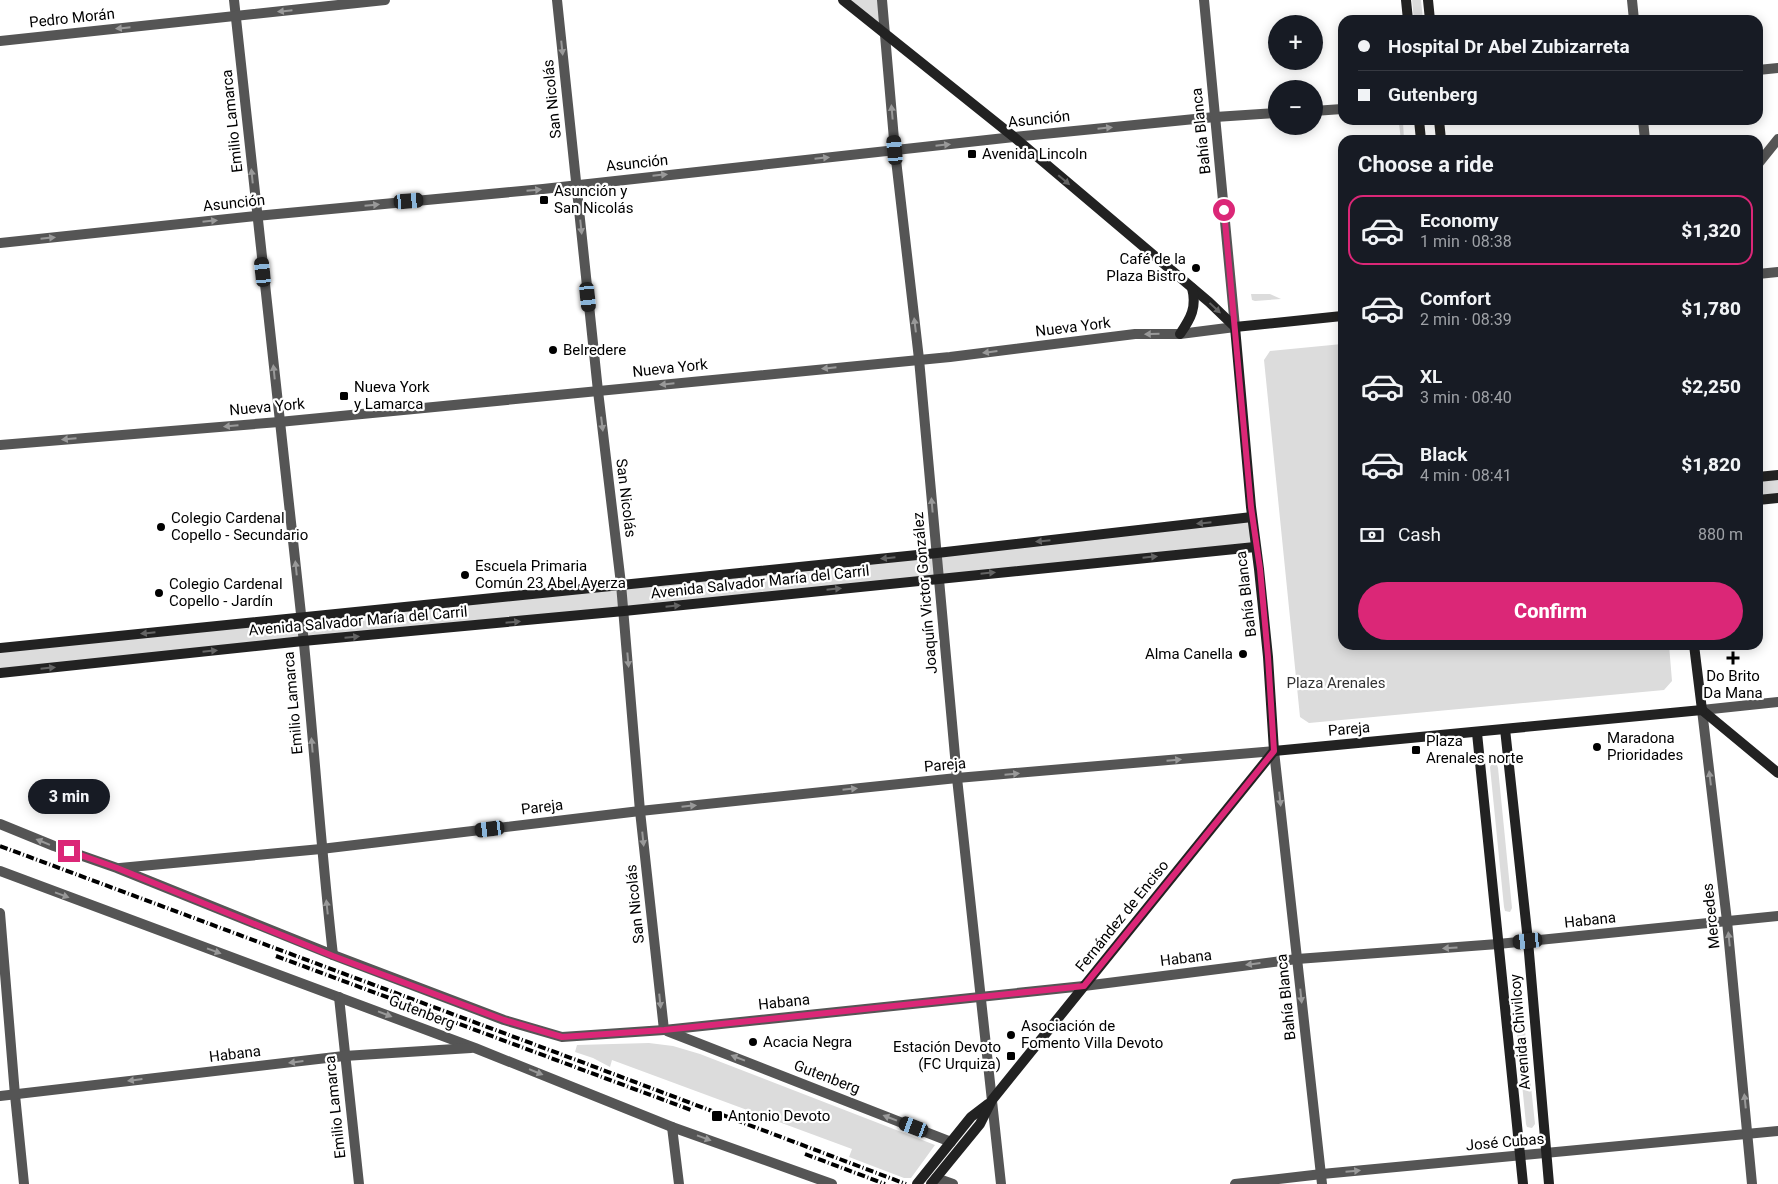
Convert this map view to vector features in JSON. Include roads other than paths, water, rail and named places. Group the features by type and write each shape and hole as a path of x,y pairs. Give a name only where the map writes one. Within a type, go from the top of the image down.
{"street":[{"name":"Emilio Lamarca","path":"234,0 301,617 321,849 333,956"},
{"name":"Pedro Morán","path":"0,41 385,0"},
{"name":"San Nicolás","path":"557,0 598,391 622,584 640,810 664,1030"},
{"path":"843,0 1014,137 1192,288 1235,327"},
{"name":"Joaquín Victor González","path":"882,0 895,150 919,359 957,778 1001,1184"},
{"name":"Bahía Blanca","path":"1204,0 1252,517 1260,569 1274,751 1322,1179"},
{"path":"1406,0 1408,15"},
{"path":"1428,0 1430,15"},
{"path":"1632,0 1634,15"},
{"path":"1763,70 1778,68"},
{"path":"1323,110 1338,109"},
{"name":"Asunción","path":"0,244 1014,137 1268,114"},
{"path":"1763,158 1778,139"},
{"path":"1763,274 1778,272"},
{"path":"1180,334 1193,313 1195,301 1192,288"},
{"name":"Nueva York","path":"0,445 280,422 919,359 1135,334 1180,334 1338,316"},
{"path":"1763,476 1778,475"},
{"path":"1763,500 1778,498"},
{"name":"Avenida Salvador María del Carril","path":"0,648 937,553 1252,517"},
{"name":"Avenida Salvador María del Carril","path":"0,673 303,641 624,611 1256,547"},
{"name":"Mercedes","path":"1695,650 1727,921 1752,1184"},
{"name":"Pareja","path":"117,868 321,849 640,810 957,778 1477,733 1778,702"},
{"path":"1702,710 1778,773"},
{"name":"Avenida Chivilcoy","path":"1505,729 1528,941 1549,1184"},
{"name":"Avenida Chivilcoy","path":"1477,733 1523,1184"},
{"name":"Fernández de Enciso","path":"917,1184 972,1117 992,1100 1274,751"},
{"name":"Gutenberg","path":"0,824 54,846 117,868 333,956 504,1020 543,1033 562,1037 598,1035"},
{"name":"Gutenberg","path":"0,871 475,1048 672,1127 832,1184"},
{"path":"0,912 14,1094 24,1184"},
{"name":"Habana","path":"598,1035 664,1030 1084,986 1297,959 1498,944 1778,916"},
{"name":"Emilio Lamarca","path":"339,997 359,1184"},
{"name":"Gutenberg","path":"664,1030 951,1142"},
{"name":"Habana","path":"0,1096 344,1056 475,1048"},
{"name":"Fernández de Enciso","path":"933,1181 980,1124 992,1100"},
{"path":"672,1127 679,1184"},
{"name":"José Cubas","path":"1235,1184 1322,1179 1520,1156 1778,1131"},
{"path":"933,1181 952,1184"}],"railway":[{"path":"0,846 906,1184"},
{"path":"276,956 691,1110"},
{"path":"805,1154 885,1184"}],"place":[{"name":"Avenida Lincoln","path":"972,154"},
{"name":"Asunción y San Nicolás","path":"544,200"},
{"name":"Café de la Plaza Bistro","path":"1196,268"},
{"name":"Belredere","path":"553,350"},
{"name":"Nueva York y Lamarca","path":"344,396"},
{"name":"Colegio Cardenal Copello - Secundario","path":"161,527"},
{"name":"Escuela Primaria Común 23 Abel Ayerza","path":"465,575"},
{"name":"Colegio Cardenal Copello - Jardín","path":"159,593"},
{"name":"Alma Canella","path":"1243,654"},
{"name":"Do Brito Da Mana","path":"1733,658"},
{"name":"Maradona Prioridades","path":"1597,747"},
{"name":"Plaza Arenales norte","path":"1416,750"},
{"name":"Asociación de Fomento Villa Devoto","path":"1011,1035"},
{"name":"Acacia Negra","path":"753,1042"},
{"name":"Estación Devoto (FC Urquiza)","path":"1011,1056"},
{"name":"Antonio Devoto","path":"717,1116"}],"park label":[{"name":"Plaza Arenales","path":"1336,683"}]}
